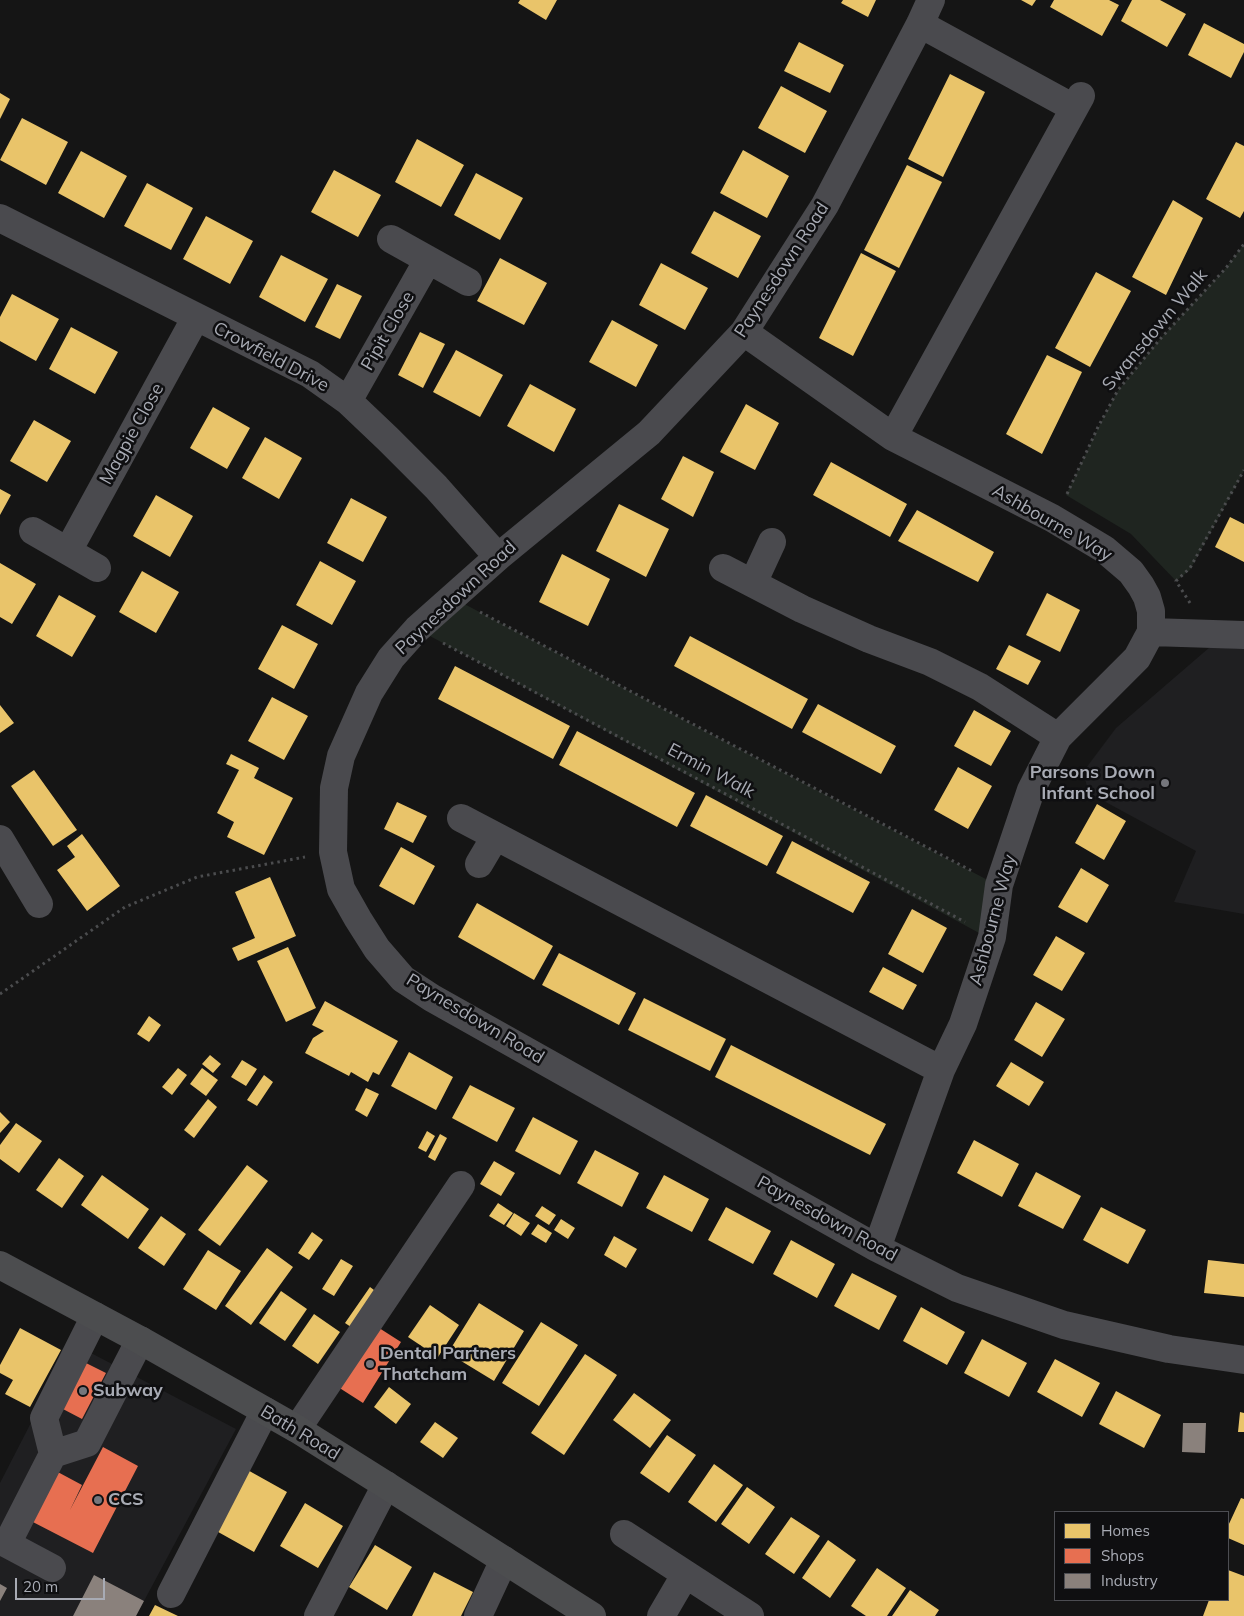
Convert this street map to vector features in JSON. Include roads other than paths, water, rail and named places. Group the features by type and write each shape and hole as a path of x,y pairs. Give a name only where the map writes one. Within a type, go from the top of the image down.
{"main road":[{"name":"Bath Road","path":"0,1265 140,1340 265,1411 386,1485 592,1616"}],"street":[{"path":"893,437 1078,102 925,12"},
{"name":"Paynesdown Road","path":"925,12 825,205 744,332 649,433 498,557 417,629 392,658 368,692 341,756 334,788 333,852 342,890 377,949 403,979 432,998 877,1248 956,1288 1064,1325 1169,1349 1244,1360"},
{"name":"Crowfield Drive","path":"0,218 310,374 348,401 436,488 498,557"},
{"path":"391,239 468,282"},
{"name":"Pipit Close","path":"348,401 428,260"},
{"name":"Magpie Close","path":"68,551 196,317"},
{"name":"Ashbourne Way","path":"744,332 893,437 1052,518 1104,549 1130,572 1148,597 1152,611 1150,632 1136,658 1058,737 1031,790 999,885 992,937 963,1024 941,1070 877,1248"},
{"path":"33,531 97,568"},
{"path":"753,582 772,542"},
{"path":"723,568 802,609 869,639 930,662 980,687 1058,737"},
{"path":"1150,632 1244,635"},
{"path":"461,818 941,1070"},
{"path":"479,864 494,836"},
{"path":"2,849 39,904"},
{"path":"297,1430 461,1185"},
{"path":"52,1568 7,1544 53,1454 44,1418 95,1316"},
{"path":"53,1454 86,1442 140,1340"},
{"path":"171,1594 265,1411"},
{"path":"318,1616 386,1485"},
{"path":"624,1534 750,1616"},
{"path":"478,1616 504,1560"},
{"path":"661,1616 685,1575"}],"place":[{"name":"Parsons Down Infant School","path":"1165,783"},
{"name":"Dental Partners Thatcham","path":"370,1364"},
{"name":"Subway","path":"83,1391"},
{"name":"CCS","path":"98,1500"}]}
